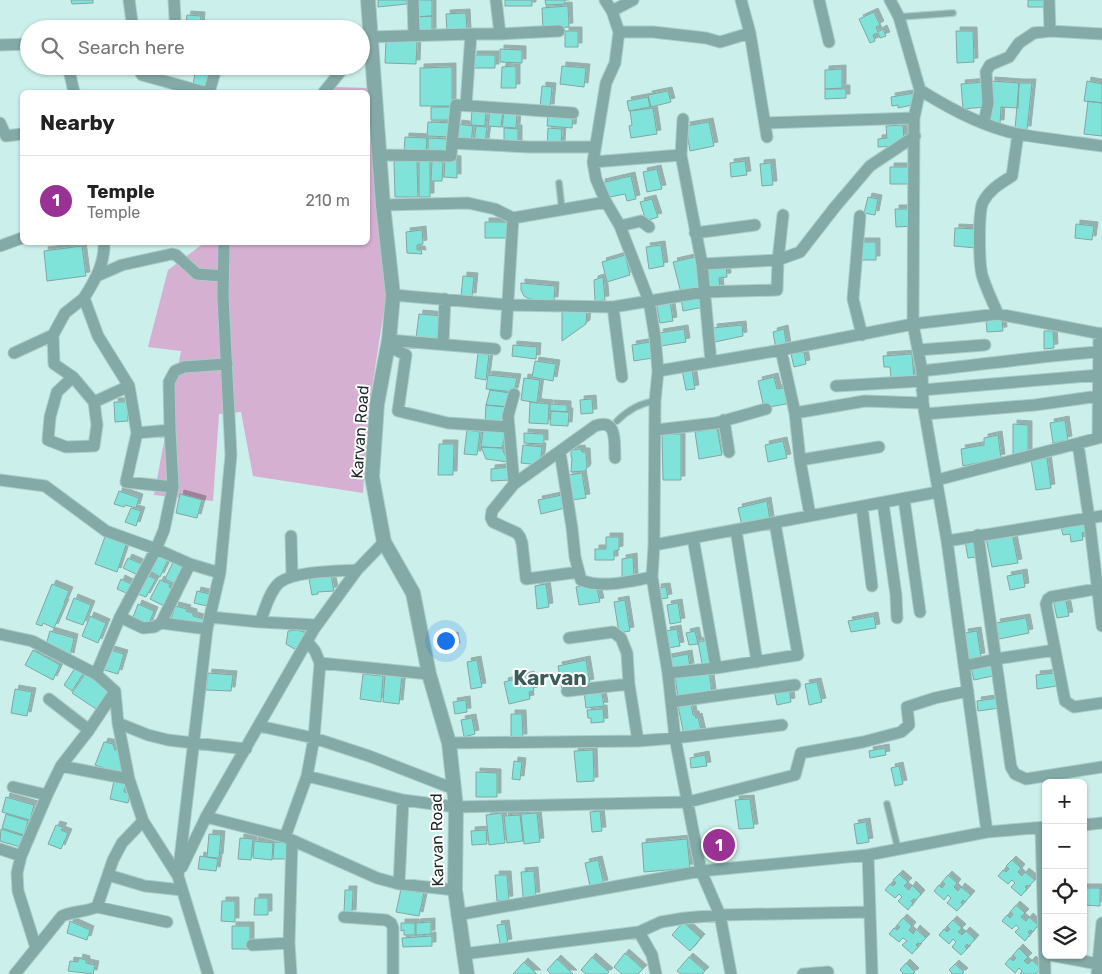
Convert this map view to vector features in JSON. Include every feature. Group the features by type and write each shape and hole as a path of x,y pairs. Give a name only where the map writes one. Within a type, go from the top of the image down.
{"street":[{"path":"129,0 132,20"},
{"path":"174,0 175,18"},
{"name":"Karvan Road","path":"367,20 368,0"},
{"path":"413,0 414,35"},
{"path":"496,0 500,34"},
{"path":"605,0 612,11 619,32 615,63 606,83 593,162 596,179 606,202 620,226 649,300 658,370 655,401 652,576 668,673 675,738 701,871 720,915 731,974"},
{"path":"612,11 633,0"},
{"path":"741,0 750,33 767,137"},
{"path":"819,0 829,42"},
{"path":"890,0 898,17 920,90 914,118 913,324 918,350 924,408 947,541 987,832"},
{"path":"1049,0 1050,31"},
{"path":"370,41 414,35 559,31"},
{"path":"984,123 988,103 986,72 990,65 1009,57 1019,43 1034,33 1050,31 1102,34"},
{"path":"619,32 653,32 706,38 720,42 750,33"},
{"path":"466,105 471,34"},
{"path":"0,45 20,44"},
{"path":"70,75 74,90"},
{"path":"142,75 198,90"},
{"path":"208,90 214,75"},
{"path":"326,90 338,75"},
{"name":"Karvan Road","path":"370,75 393,295 388,343 377,404 372,477 384,542 412,593 429,674 449,743 456,807 454,890 467,974"},
{"path":"920,90 950,109 1018,134 1102,146"},
{"path":"379,155 451,156 456,105 574,113"},
{"path":"765,123 914,118"},
{"path":"683,119 681,155 702,264 711,362"},
{"path":"0,123 6,136 20,134"},
{"path":"998,314 981,273 980,213 983,202 989,193 1012,176 1018,134"},
{"path":"702,264 778,260 800,252 870,166 915,136"},
{"path":"452,143 529,148 595,147"},
{"path":"593,162 681,155"},
{"path":"383,204 468,203 495,209 513,218 606,202"},
{"path":"393,295 508,305 613,306 704,292 777,290 778,260 784,215"},
{"path":"860,216 854,299 862,336"},
{"path":"506,334 513,218"},
{"path":"620,226 641,221 649,227"},
{"path":"695,233 755,225"},
{"path":"0,246 20,239"},
{"path":"73,377 57,392 50,417 48,440 66,447 94,446 97,425 94,402 73,377 54,364 53,335 65,313 84,298 98,275 105,254 104,245"},
{"path":"178,876 207,629 220,573 231,455 223,276 224,245"},
{"path":"98,275 122,265 172,254 176,255 197,274 223,276"},
{"path":"84,298 98,336 116,362 129,386 137,433 126,482 173,487"},
{"path":"443,344 445,299"},
{"path":"613,306 622,377"},
{"path":"654,545 904,499 938,486 1100,437 1098,352 1100,333 998,314 913,324 862,336 658,370"},
{"path":"14,352 53,335"},
{"path":"388,343 443,344 495,349"},
{"path":"388,343 406,355 398,411 448,423 508,426"},
{"path":"918,350 985,344"},
{"path":"781,350 795,413 800,460 810,515"},
{"path":"922,381 967,367 1041,356 1098,352"},
{"path":"96,674 120,618 164,530 173,487 169,382 175,371 184,367 227,364"},
{"path":"836,386 1099,375"},
{"path":"94,402 129,386"},
{"path":"514,394 508,416 514,484"},
{"path":"795,413 865,401 924,408 1035,405 1099,396"},
{"path":"656,430 724,420 766,409"},
{"path":"724,420 729,452"},
{"path":"578,572 526,579 520,537 517,533 497,525 491,518 492,511 514,484 595,426 603,423 613,430 615,458"},
{"path":"137,433 170,430"},
{"path":"1078,444 1100,589 1102,626"},
{"path":"800,460 879,447"},
{"path":"560,452 575,557 581,580 588,583 609,584 652,576"},
{"path":"0,480 46,486 106,531 156,549 190,564 220,573"},
{"path":"904,499 920,612"},
{"path":"883,503 896,595 897,618"},
{"path":"862,507 872,586"},
{"path":"947,541 1102,516"},
{"path":"668,673 716,668 798,655 775,523"},
{"path":"736,530 757,662"},
{"path":"978,535 1011,767 1015,774 1026,779 1102,767"},
{"path":"291,536 292,576"},
{"path":"693,538 716,668"},
{"path":"178,876 206,817 307,641 356,570 384,542"},
{"path":"162,623 190,564"},
{"path":"260,622 279,583 292,576 356,570"},
{"path":"1100,589 1051,597 1048,599 1046,608 1065,701 1074,707 1102,703"},
{"path":"210,617 317,625"},
{"path":"120,618 143,628 154,627 162,623 207,629"},
{"path":"569,638 613,632 621,638 627,653 629,684 638,741"},
{"path":"0,634 32,641 96,674 115,691 118,722 128,780 143,822 178,876 208,974"},
{"path":"291,974 289,943 289,839 307,776 314,738 320,663 315,651 307,641"},
{"path":"964,666 1055,650"},
{"path":"320,663 429,674"},
{"path":"567,691 629,684"},
{"path":"671,702 795,685"},
{"path":"36,948 18,891 17,872 21,856 61,766 89,730 115,691"},
{"path":"307,776 403,800 456,807 688,802 796,775 800,752 863,742 901,732 909,725 907,707 968,691"},
{"path":"48,699 89,730"},
{"path":"118,722 148,735 168,740 246,748"},
{"path":"449,743 638,741 782,725"},
{"path":"259,726 314,738 369,756 454,789"},
{"path":"61,766 128,780"},
{"path":"13,787 47,795"},
{"path":"398,884 403,800"},
{"path":"206,817 289,839 377,878 398,884 454,890"},
{"path":"97,907 122,843 143,822"},
{"path":"1087,825 1102,823"},
{"path":"457,915 701,871 868,855 987,832 1042,828"},
{"path":"0,849 21,856"},
{"path":"868,855 872,974"},
{"path":"1044,869 1046,914"},
{"path":"108,875 145,886 182,890"},
{"path":"15,974 62,916 72,912 86,911 97,907 167,922"},
{"path":"463,954 639,932 668,920 720,915 869,912"},
{"path":"344,917 386,920 391,923 393,928 393,974"},
{"path":"1061,959 1097,969 1102,923"},
{"path":"639,932 652,955 656,974"},
{"path":"252,944 289,943"},
{"path":"1045,974 1047,959"},
{"path":"803,974 828,972"}],"lane":[{"path":"898,17 953,13"},
{"path":"559,183 562,210"},
{"path":"617,420 625,412 639,405 655,401"},
{"path":"887,804 898,849"}],"shaded area":[{"path":"334,87 367,88 367,90 333,90"},
{"path":"370,117 386,297 369,407 363,493 253,476 241,412 219,414 213,501 154,495 181,351 148,347 168,270 201,245 370,245"}],"building":[{"path":"71,0 93,0 93,3 72,4"},
{"path":"378,0 407,0 407,4 378,7"},
{"path":"415,0 432,0 432,16 416,17"},
{"path":"505,0 532,0 532,6 505,6"},
{"path":"545,0 565,0 565,4 546,5"},
{"path":"1028,0 1045,0 1045,7 1028,7"},
{"path":"568,6 569,27 543,29 542,8"},
{"path":"874,12 880,25 876,27 878,32 883,29 886,36 880,38 878,33 873,35 875,41 870,43 859,19"},
{"path":"466,13 467,32 447,33 446,14"},
{"path":"187,15 201,16 201,20 186,20"},
{"path":"432,16 432,33 416,34 416,17"},
{"path":"565,31 578,31 578,47 565,47"},
{"path":"956,31 973,31 974,62 957,63"},
{"path":"386,40 417,41 416,64 385,63"},
{"path":"500,49 522,50 522,63 500,62"},
{"path":"473,55 495,55 495,68 473,68"},
{"path":"516,66 516,88 501,88 502,67"},
{"path":"562,66 586,68 584,87 560,84"},
{"path":"452,67 452,106 420,106 420,68"},
{"path":"842,69 842,88 825,89 825,70"},
{"path":"195,75 210,75 208,88 193,85"},
{"path":"991,81 1019,83 1018,108 1001,107 1000,124 989,123"},
{"path":"1087,81 1102,84 1102,103 1084,101"},
{"path":"984,82 985,107 963,109 961,84"},
{"path":"1019,83 1032,83 1027,130 1015,129"},
{"path":"542,86 552,87 550,108 540,107"},
{"path":"825,89 846,89 846,98 825,99"},
{"path":"668,91 671,102 651,107 648,95"},
{"path":"915,93 917,104 898,108 898,105 892,106 891,97"},
{"path":"648,97 650,107 629,111 627,101"},
{"path":"1088,101 1102,103 1102,136 1084,134"},
{"path":"431,107 453,107 453,120 431,120"},
{"path":"653,108 657,134 631,138 629,126 632,125 630,111"},
{"path":"472,109 486,110 485,126 471,125"},
{"path":"490,109 503,111 501,127 488,126"},
{"path":"504,111 517,113 516,128 502,127"},
{"path":"548,114 573,116 572,128 547,126"},
{"path":"428,122 452,123 452,137 427,136"},
{"path":"709,122 714,146 690,151 686,126"},
{"path":"458,124 473,126 471,142 456,141"},
{"path":"903,125 904,142 898,146 878,147 878,139 887,138 886,126"},
{"path":"476,126 487,127 485,143 474,142"},
{"path":"504,128 518,129 518,145 504,145"},
{"path":"548,128 562,129 561,146 547,146"},
{"path":"405,137 427,138 426,153 404,152"},
{"path":"428,138 449,139 449,154 428,154"},
{"path":"445,159 457,160 457,178 444,177"},
{"path":"394,161 417,161 418,197 395,197"},
{"path":"419,161 430,161 430,197 419,197"},
{"path":"432,161 443,162 442,181 431,181"},
{"path":"745,161 747,175 731,177 730,163"},
{"path":"771,163 773,185 762,186 760,164"},
{"path":"890,167 913,167 913,184 890,184"},
{"path":"657,169 662,189 647,192 643,172"},
{"path":"631,176 636,199 627,201 625,194 605,198 601,183"},
{"path":"868,197 878,199 875,215 864,213"},
{"path":"652,199 658,217 646,221 640,202"},
{"path":"895,209 912,209 913,226 896,227"},
{"path":"485,222 507,222 507,238 485,238"},
{"path":"1076,224 1094,226 1092,240 1075,238"},
{"path":"955,228 977,229 976,248 954,246"},
{"path":"422,230 423,244 417,245 417,250 421,250 422,254 407,253 406,232"},
{"path":"860,242 876,242 876,260 860,260"},
{"path":"661,245 664,266 649,269 646,247"},
{"path":"82,246 86,276 47,281 44,251"},
{"path":"625,255 630,275 607,282 602,262"},
{"path":"695,257 702,288 681,293 673,262"},
{"path":"726,264 727,277 719,278 720,290 704,291 703,265"},
{"path":"463,276 474,277 472,297 461,296"},
{"path":"603,277 605,300 595,301 594,280"},
{"path":"521,283 555,286 554,301 529,299 524,296 521,290"},
{"path":"702,295 704,307 683,311 681,298"},
{"path":"670,300 673,321 660,323 656,303"},
{"path":"587,307 586,324 562,341 562,308"},
{"path":"419,314 442,316 440,340 416,338"},
{"path":"1002,319 1003,331 987,332 986,320"},
{"path":"742,325 743,336 715,342 713,328"},
{"path":"684,329 686,342 661,346 659,333"},
{"path":"784,329 787,347 776,349 773,332"},
{"path":"1044,331 1053,331 1054,348 1044,349"},
{"path":"650,342 652,358 634,361 632,345"},
{"path":"513,345 537,347 536,359 512,356"},
{"path":"804,352 806,364 794,367 791,354"},
{"path":"478,353 489,355 486,380 475,378"},
{"path":"912,354 914,379 891,378 890,367 884,367 883,356"},
{"path":"535,361 556,364 553,381 532,377"},
{"path":"692,369 695,389 686,390 682,370"},
{"path":"488,375 517,378 514,392 486,389"},
{"path":"774,377 777,389 788,387 791,403 764,408 758,381"},
{"path":"524,378 540,380 537,403 521,400"},
{"path":"490,390 510,393 507,407 486,405"},
{"path":"592,399 593,413 581,414 580,400"},
{"path":"114,402 127,402 128,421 115,422"},
{"path":"530,402 549,404 548,424 529,423"},
{"path":"550,404 567,405 567,412 550,411"},
{"path":"486,405 507,407 504,424 485,423"},
{"path":"551,411 569,412 568,426 550,425"},
{"path":"1065,420 1068,440 1053,443 1050,423"},
{"path":"1013,424 1028,425 1028,455 1013,455"},
{"path":"717,428 722,455 699,459 695,432"},
{"path":"467,430 480,432 477,455 464,454"},
{"path":"483,430 506,430 502,448 481,447"},
{"path":"524,433 544,434 544,444 524,443"},
{"path":"662,434 681,434 681,480 663,480"},
{"path":"998,435 1001,458 963,466 961,449 984,445 984,438"},
{"path":"783,441 787,458 768,462 765,445"},
{"path":"439,444 454,444 453,475 438,475"},
{"path":"523,445 542,447 540,465 521,463"},
{"path":"481,447 502,448 508,462 486,459"},
{"path":"581,449 582,452 586,452 587,468 585,471 571,472 571,450"},
{"path":"1047,458 1051,488 1036,490 1031,460"},
{"path":"511,467 511,480 491,481 491,469"},
{"path":"582,473 586,498 572,500 568,475"},
{"path":"119,491 139,498 136,508 114,504"},
{"path":"180,494 202,500 197,518 176,513"},
{"path":"562,495 565,508 541,514 538,500"},
{"path":"767,501 770,520 742,526 738,508"},
{"path":"131,508 141,511 136,526 125,522"},
{"path":"1084,523 1085,532 1082,533 1083,540 1071,542 1070,534 1063,535 1061,527"},
{"path":"1012,533 1018,563 992,567 986,538"},
{"path":"106,534 127,542 117,572 95,564"},
{"path":"606,537 619,537 619,550 614,551 614,560 595,560 595,549 606,549"},
{"path":"973,540 976,557 968,558 965,541"},
{"path":"158,555 168,560 160,577 150,571"},
{"path":"633,557 634,578 622,581 622,559"},
{"path":"128,558 144,565 140,576 123,568"},
{"path":"174,560 185,566 177,585 165,579"},
{"path":"1023,573 1025,587 1010,590 1007,576"},
{"path":"146,575 156,579 146,597 135,593"},
{"path":"331,575 334,591 318,592 318,594 312,595 309,579"},
{"path":"121,579 135,586 131,595 117,589"},
{"path":"160,580 170,584 169,587 174,590 166,607 150,599"},
{"path":"52,584 69,591 54,628 43,623 42,626 36,624"},
{"path":"546,584 549,607 537,609 535,586"},
{"path":"596,584 600,602 579,605 576,587"},
{"path":"666,587 668,598 659,599 657,588"},
{"path":"197,591 214,595 211,607 194,603"},
{"path":"1065,596 1069,616 1057,618 1053,599"},
{"path":"74,598 91,605 83,625 66,619"},
{"path":"625,600 630,631 619,633 614,602"},
{"path":"678,603 681,622 670,624 667,605"},
{"path":"138,604 154,611 148,626 132,620"},
{"path":"175,606 187,609 186,611 193,613 193,616 204,619 202,627 171,620"},
{"path":"90,616 106,623 98,643 82,636"},
{"path":"874,616 876,628 851,632 848,621"},
{"path":"1026,618 1029,633 999,639 996,623"},
{"path":"677,629 680,646 668,648 666,631"},
{"path":"297,630 307,633 298,651 286,644 288,631"},
{"path":"50,631 74,638 70,657 46,645"},
{"path":"695,631 698,644 689,645 686,633"},
{"path":"977,631 981,657 968,659 964,633"},
{"path":"454,636 456,647 439,650 438,639"},
{"path":"708,640 713,667 703,669 698,642"},
{"path":"107,649 124,654 118,674 101,669"},
{"path":"33,650 60,665 53,680 25,665"},
{"path":"688,654 690,667 670,670 667,658"},
{"path":"477,660 482,687 471,689 467,662"},
{"path":"586,660 590,683 562,690 558,666"},
{"path":"994,663 997,675 974,680 971,668"},
{"path":"75,668 83,674 72,691 64,685"},
{"path":"709,671 712,693 678,698 675,676"},
{"path":"208,673 233,675 231,691 206,690"},
{"path":"1055,673 1057,686 1037,689 1036,675"},
{"path":"85,674 112,692 99,711 72,693"},
{"path":"363,674 383,676 381,702 360,699"},
{"path":"385,674 402,675 399,704 383,702"},
{"path":"530,675 534,691 529,692 530,699 509,704 504,682"},
{"path":"817,682 822,702 809,705 805,684"},
{"path":"789,687 791,702 777,705 774,690"},
{"path":"15,689 32,692 27,716 11,713"},
{"path":"601,689 604,706 586,708 584,691"},
{"path":"998,698 1000,708 978,711 977,701"},
{"path":"466,700 467,712 455,714 453,702"},
{"path":"691,703 693,715 696,718 698,717 702,734 684,735 678,706"},
{"path":"603,709 604,722 591,723 587,710"},
{"path":"511,714 522,714 523,738 511,738"},
{"path":"472,718 475,734 464,737 461,720"},
{"path":"104,742 113,744 115,750 118,750 122,774 95,765"},
{"path":"885,748 886,755 870,758 869,751"},
{"path":"593,750 594,781 577,782 574,751"},
{"path":"705,755 707,766 691,768 690,758"},
{"path":"514,761 522,762 520,780 512,779"},
{"path":"899,766 903,784 895,786 891,768"},
{"path":"476,772 497,773 497,797 476,797"},
{"path":"114,781 126,784 124,792 130,793 128,803 110,799"},
{"path":"6,797 34,805 30,820 2,812"},
{"path":"750,799 754,828 739,829 735,800"},
{"path":"600,811 602,831 592,832 590,812"},
{"path":"502,813 505,843 489,845 486,815"},
{"path":"537,813 540,842 524,844 521,814"},
{"path":"6,814 28,821 24,835 2,828"},
{"path":"520,815 523,841 507,843 504,816"},
{"path":"866,822 869,842 857,844 854,824"},
{"path":"56,825 63,827 61,830 68,833 61,849 48,844"},
{"path":"1,829 23,836 20,847 0,841"},
{"path":"486,830 487,844 472,845 471,831"},
{"path":"209,834 221,835 219,858 207,857"},
{"path":"240,838 253,839 251,860 238,859"},
{"path":"687,839 690,868 644,872 642,843"},
{"path":"254,841 273,843 272,860 253,858"},
{"path":"274,842 289,843 288,859 273,859"},
{"path":"200,856 218,859 216,871 198,869"},
{"path":"598,860 604,884 590,886 585,863"},
{"path":"1012,860 1021,868 1018,872 1022,876 1025,872 1035,880 1025,887 1027,889 1021,896 1011,887 1015,883 1012,880 1008,884 998,876 1003,870 1006,872 1009,869 1006,866"},
{"path":"534,871 536,896 523,897 521,872"},
{"path":"899,874 908,882 904,886 909,890 912,885 921,894 916,900 911,901 913,903 908,910 898,901 902,897 899,894 895,898 885,890 890,884 893,886 896,883 893,880"},
{"path":"495,875 507,875 509,900 497,901"},
{"path":"948,875 957,883 954,887 958,891 961,887 971,895 965,902 963,900 961,903 963,904 957,911 947,903 951,898 948,895 944,900 934,891 939,885 942,888 945,884 942,882"},
{"path":"1087,888 1100,888 1100,906 1087,905"},
{"path":"401,889 424,893 419,916 396,912"},
{"path":"345,890 353,890 352,914 344,913"},
{"path":"255,898 268,898 268,915 254,915"},
{"path":"222,901 235,901 235,922 221,921"},
{"path":"1016,905 1025,913 1021,917 1026,921 1029,917 1038,925 1033,932 1031,930 1028,932 1030,934 1025,941 1015,932 1019,928 1016,925 1012,929 1002,921 1007,915 1010,918 1013,914 1010,912"},
{"path":"903,918 912,926 909,930 913,934 916,929 926,938 916,945 918,947 912,954 902,945 907,941 903,938 899,942 889,934 894,928 897,930 900,927 897,925"},
{"path":"953,920 962,928 958,932 962,935 966,931 975,939 969,946 967,944 965,947 967,949 961,955 952,947 956,942 953,939 949,944 939,935 944,929 947,932 950,929 947,926"},
{"path":"70,921 90,930 87,940 67,933"},
{"path":"431,922 431,934 416,935 416,923"},
{"path":"683,922 701,938 690,951 672,935"},
{"path":"401,923 415,923 415,935 404,935 404,930 401,931"},
{"path":"505,924 508,943 500,944 497,925"},
{"path":"232,926 250,926 250,949 232,949"},
{"path":"432,936 432,946 403,947 402,938"},
{"path":"1019,948 1028,957 1024,961 1028,964 1032,960 1041,968 1036,974 1020,974 1022,971 1019,968 1015,973 1005,964 1010,958 1013,961 1016,958 1013,955"},
{"path":"625,953 643,969 638,974 622,974 614,967"},
{"path":"592,957 609,972 607,974 586,974 581,970"},
{"path":"689,957 705,971 702,974 681,974 677,971"},
{"path":"79,958 86,960 86,963 95,965 93,974 68,971 70,961 78,962"},
{"path":"557,959 573,974 551,974 547,970"},
{"path":"524,962 537,974 513,974"},
{"path":"906,963 915,972 913,974 902,974 900,970"},
{"path":"955,964 964,972 962,974 952,974 949,970"}],"place":[{"name":"Temple","path":"719,845"}],"district":[{"name":"Karvan","path":"550,677"}]}
